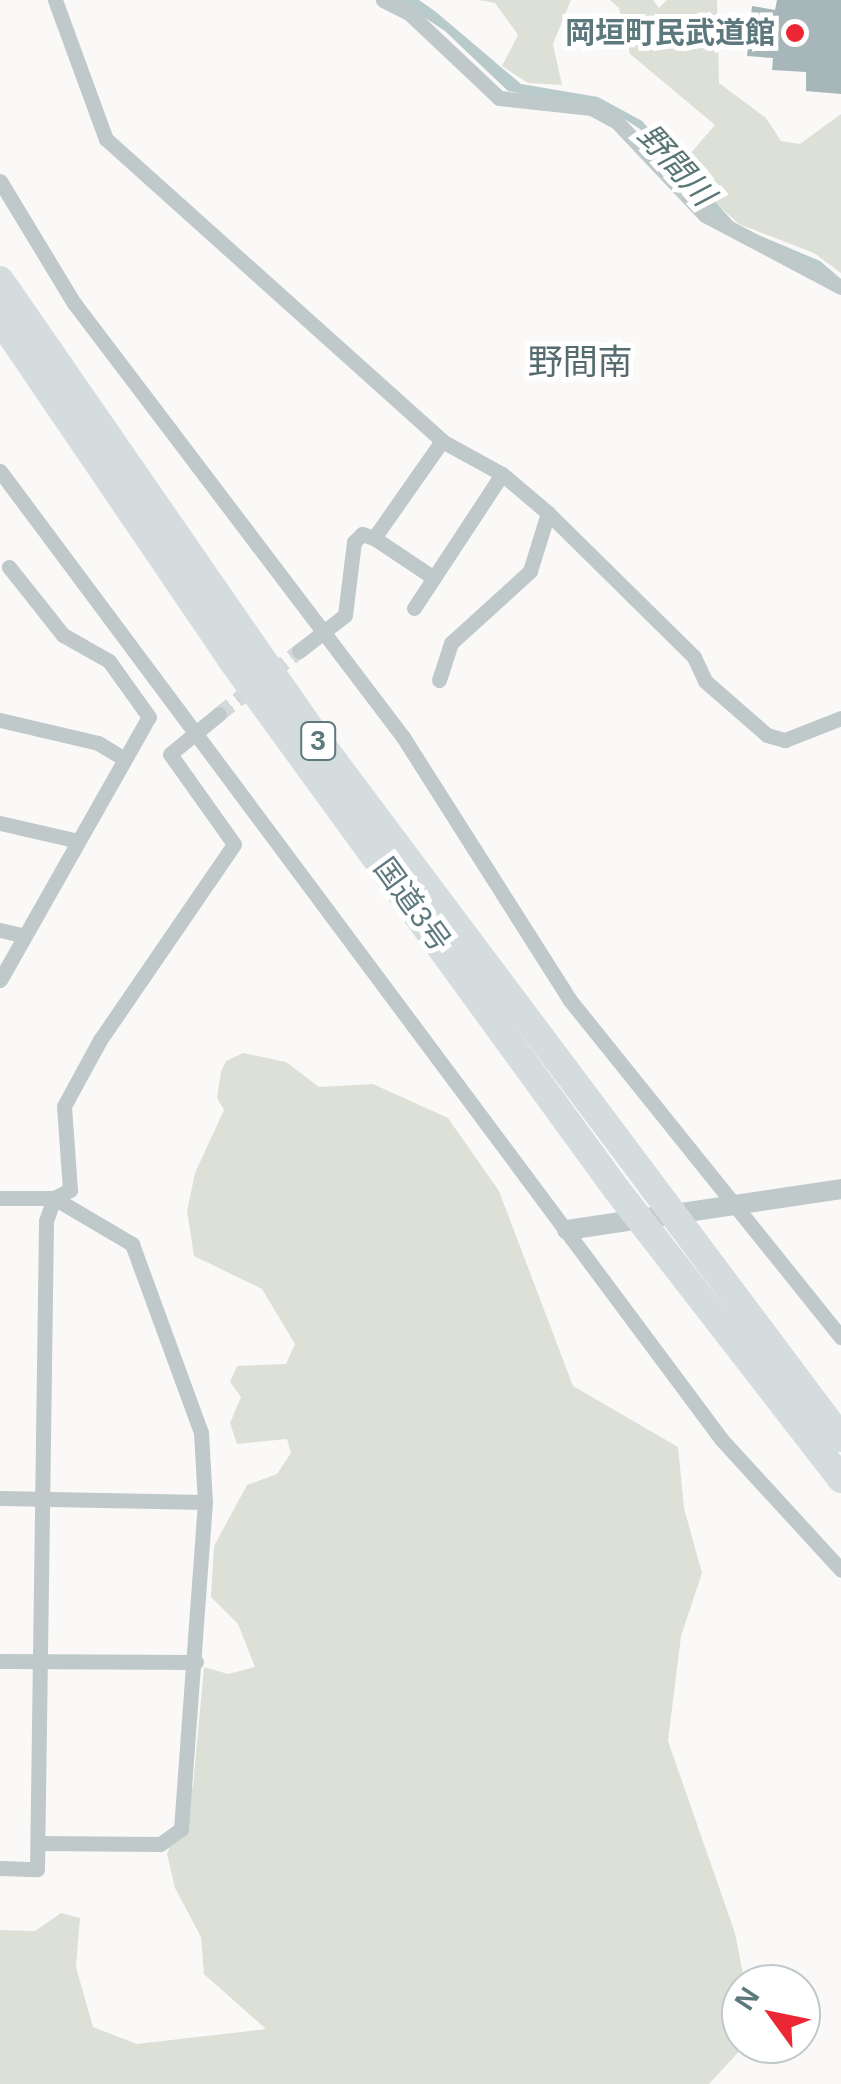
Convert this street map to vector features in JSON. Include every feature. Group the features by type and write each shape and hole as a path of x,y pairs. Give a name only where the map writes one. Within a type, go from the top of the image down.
{"highway":[{"name":"国道3号","path":"0,280 318,740 653,1190 676,1243 841,1479"},
{"name":"国道3号","path":"0,318 141,533 617,1190 676,1243 841,1438"}],"street":[{"path":"55,0 106,139 442,440 502,474 548,512 694,657 705,681 767,735 784,740 841,718"},
{"path":"383,0 410,14 499,98 591,108 617,122 705,215 841,288"},
{"path":"0,180 74,303 330,633 568,999 841,1337"},
{"path":"374,538 442,440"},
{"path":"0,471 722,1440 841,1570"},
{"path":"414,608 502,474"},
{"path":"439,680 451,644 530,571 548,512"},
{"path":"299,650 330,633 345,615 354,542 362,534 434,578"},
{"path":"0,980 74,840 149,717 109,661 63,635 9,567"},
{"path":"0,1198 54,1198 70,1190 64,1106 100,1040 234,844 170,754 192,732 219,714"},
{"path":"0,720 98,743 125,758"},
{"path":"0,823 74,840"},
{"path":"0,930 21,934"},
{"path":"567,1230 841,1189"},
{"path":"0,1868 38,1868 46,1220 54,1198"},
{"path":"38,1844 160,1844 182,1829 205,1502 201,1432 132,1244 54,1198"},
{"path":"0,1498 205,1502"},
{"path":"0,1660 196,1662"}],"shaded area":[{"path":"479,0 571,0 553,44 562,85 528,83 502,66 518,35 495,3"},
{"path":"610,0 653,0 659,8 667,0 717,0 719,83 766,118 781,141 800,144 841,114 841,273 814,253 739,224 704,193 690,173 689,155 715,125 630,54 619,8"},
{"path":"243,1053 286,1062 319,1087 373,1084 448,1118 499,1191 573,1386 678,1447 684,1508 702,1573 681,1636 668,1741 735,1933 741,1964 721,1964 721,2064 728,2064 709,2084 0,2084 0,1930 35,1931 61,1913 80,1918 76,1967 93,2027 137,2044 266,2029 204,1974 201,1937 175,1888 167,1854 193,1786 204,1667 228,1674 255,1667 238,1624 211,1597 214,1546 247,1485 277,1474 291,1453 287,1439 237,1444 230,1423 241,1397 230,1382 237,1366 286,1364 295,1344 262,1289 194,1256 187,1211 195,1173 224,1110 217,1098 226,1061"}],"water":[{"name":"野間川","path":"398,0 419,0 521,84 598,97 642,121 737,226 820,261 841,279 713,215 640,129 615,113 508,91 445,31"}],"building":[{"name":"岡垣町民武道館","path":"777,0 841,0 841,94 806,91 806,72 772,70 773,58 747,56 752,6 775,10"}],"tunnel":[{"path":"219,714 299,651"}],"place":[{"name":"岡垣町民武道館","path":"795,33"}],"district":[{"name":"野間南","path":"580,362"}]}
